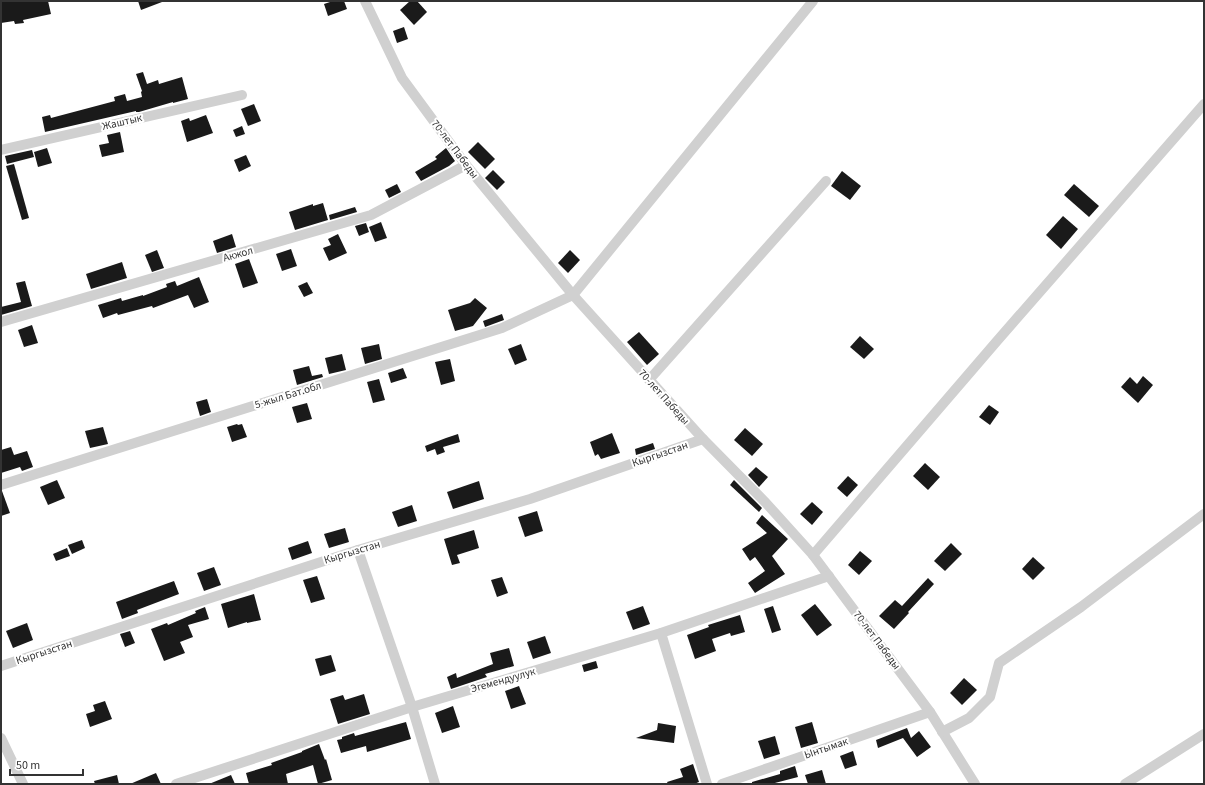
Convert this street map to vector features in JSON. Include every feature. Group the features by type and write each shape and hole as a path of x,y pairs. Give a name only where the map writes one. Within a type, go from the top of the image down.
{"street":[{"name":"70-лет Пабеды","path":"365,1 402,78 466,165 573,295 703,439 766,503 813,556 930,712 975,784"},
{"path":"573,295 813,1"},
{"name":"Жаштык","path":"1,150 242,95"},
{"path":"813,556 1002,335 1204,104"},
{"name":"Акжол","path":"1,322 371,215 466,165"},
{"path":"650,380 826,181"},
{"name":"5-жыл Бат.обл","path":"1,485 502,328 573,295"},
{"name":"Кыргызстан","path":"1,666 358,550 530,499 703,439"},
{"path":"942,732 968,718 990,697 999,663 1081,608 1204,514"},
{"path":"358,550 412,707 436,784"},
{"name":"Эгемендуулук","path":"176,784 412,707 661,633 829,576"},
{"path":"661,633 706,784"},
{"name":"Ынтымак","path":"722,784 930,712"},
{"path":"1125,784 1204,734"},
{"path":"1,738 23,784"}],"building":[{"path":"1,1 48,1 51,14 23,20 24,23 15,24 14,21 1,23"},
{"path":"138,1 162,1 162,2 141,10"},
{"path":"333,1 344,1 347,9 328,16 324,4"},
{"path":"410,1 417,1 427,12 414,25 400,10"},
{"path":"404,27 408,39 397,43 393,31"},
{"path":"143,72 147,84 158,80 159,84 182,77 188,99 139,112 136,111 45,132 42,117 50,115 51,118 115,101 114,97 125,94 127,101 142,97 142,91 136,74"},
{"path":"254,104 261,121 248,126 241,109"},
{"path":"206,115 213,133 187,142 181,121 189,118 190,121"},
{"path":"242,126 245,134 236,137 233,130"},
{"path":"120,132 124,152 102,157 99,145 109,143 107,135"},
{"path":"478,142 495,159 485,169 468,152"},
{"path":"47,148 52,163 38,167 34,152"},
{"path":"446,148 455,161 449,166 421,181 415,172 437,159 435,157"},
{"path":"32,150 34,157 7,164 5,156"},
{"path":"246,155 251,166 239,172 234,160"},
{"path":"14,164 29,218 22,220 6,166"},
{"path":"493,170 505,182 497,190 485,178"},
{"path":"842,171 861,186 850,200 831,186"},
{"path":"397,184 401,192 389,198 385,190"},
{"path":"1074,184 1099,206 1089,217 1064,195"},
{"path":"323,203 328,220 295,230 289,212 313,204 313,206"},
{"path":"355,207 357,212 330,220 329,215"},
{"path":"1063,216 1078,229 1061,249 1046,235"},
{"path":"381,222 387,238 375,242 369,227"},
{"path":"366,223 369,232 359,236 355,226"},
{"path":"232,234 236,247 217,253 213,241"},
{"path":"338,234 347,253 329,261 323,248 331,245 328,239"},
{"path":"291,249 297,266 282,271 276,254"},
{"path":"157,250 164,268 152,272 145,255"},
{"path":"570,250 580,260 568,273 558,263"},
{"path":"249,259 258,283 243,288 235,264"},
{"path":"122,262 127,278 91,289 86,274"},
{"path":"199,277 209,302 194,308 188,295 153,308 152,306 118,315 117,313 103,318 98,305 121,298 122,301 143,296 167,287 166,284 175,281 177,286"},
{"path":"25,281 32,306 1,315 1,307 21,302 16,283"},
{"path":"307,282 313,293 304,297 298,286"},
{"path":"475,298 487,308 473,326 455,331 448,310 470,303"},
{"path":"502,314 504,320 485,327 483,321"},
{"path":"32,325 38,343 24,347 18,330"},
{"path":"639,332 659,354 647,365 627,342"},
{"path":"860,336 874,349 864,359 850,347"},
{"path":"379,344 382,359 365,364 361,348"},
{"path":"521,344 527,360 515,365 508,349"},
{"path":"342,354 346,370 329,374 325,358"},
{"path":"450,359 455,381 441,385 435,362"},
{"path":"309,366 312,376 322,374 323,377 297,385 293,370"},
{"path":"403,368 407,378 391,383 388,373"},
{"path":"1143,376 1153,385 1138,403 1121,387 1130,377 1137,384"},
{"path":"379,379 385,400 373,403 367,382"},
{"path":"207,399 211,412 200,416 196,402"},
{"path":"307,403 312,419 297,423 292,407"},
{"path":"989,405 999,412 990,425 979,417"},
{"path":"242,424 247,437 232,442 227,427"},
{"path":"103,427 108,444 90,448 85,431"},
{"path":"745,428 763,444 752,456 734,440"},
{"path":"612,433 620,453 601,459 598,454 595,456 590,442"},
{"path":"458,434 460,442 443,447 445,452 437,455 435,449 427,452 425,446"},
{"path":"653,443 655,449 636,455 635,449"},
{"path":"11,447 14,455 27,451 33,467 22,471 20,467 1,473 1,450"},
{"path":"925,463 940,477 928,490 913,476"},
{"path":"756,467 768,477 759,487 748,475"},
{"path":"848,476 858,485 847,497 837,488"},
{"path":"57,480 65,498 48,505 40,487"},
{"path":"734,480 762,508 759,512 730,485"},
{"path":"479,481 484,499 453,509 447,492"},
{"path":"1,491 10,513 1,516"},
{"path":"812,502 823,512 812,525 800,514"},
{"path":"412,505 417,521 398,527 392,512"},
{"path":"537,511 543,531 525,537 518,517"},
{"path":"762,515 788,539 772,556 785,574 755,593 748,583 765,571 755,557 750,561 742,549 767,533 756,523"},
{"path":"345,528 349,542 329,548 324,534"},
{"path":"474,530 479,548 457,555 460,563 452,565 444,539"},
{"path":"82,540 85,548 72,554 68,545"},
{"path":"308,541 312,553 292,560 288,548"},
{"path":"951,543 962,554 945,571 934,561"},
{"path":"67,548 70,556 56,561 53,554"},
{"path":"860,551 872,561 859,575 848,565"},
{"path":"1033,557 1045,568 1033,580 1022,569"},
{"path":"214,567 221,585 204,591 197,573"},
{"path":"317,576 325,599 311,603 303,580"},
{"path":"502,577 508,593 497,597 491,580"},
{"path":"928,578 934,584 894,629 879,616 895,600 902,606"},
{"path":"174,581 179,594 137,610 138,613 122,619 116,602"},
{"path":"254,594 261,620 247,622 228,628 221,604"},
{"path":"815,604 832,625 817,636 801,615"},
{"path":"643,606 650,624 633,630 626,612"},
{"path":"773,606 781,630 772,633 764,609"},
{"path":"205,607 209,619 188,625 193,637 180,642 185,653 164,661 151,629 167,623 168,625 196,613 195,611"},
{"path":"740,615 745,632 731,636 730,633 712,639 716,651 695,659 687,635 709,627 708,625"},
{"path":"27,623 33,640 13,648 6,631"},
{"path":"130,631 135,643 125,647 120,634"},
{"path":"545,636 551,653 533,659 527,642"},
{"path":"509,648 514,666 485,674 487,677 451,689 447,677 456,673 457,678 493,664 490,653"},
{"path":"331,655 336,671 320,676 315,659"},
{"path":"596,661 598,668 584,672 582,665"},
{"path":"964,678 977,690 962,705 950,693"},
{"path":"519,686 526,704 511,709 505,691"},
{"path":"364,694 370,714 338,724 330,699 343,695 345,700"},
{"path":"105,701 112,719 90,727 86,714 95,711 93,705"},
{"path":"453,706 460,727 442,733 435,713"},
{"path":"406,722 411,739 367,752 366,746 341,753 337,740 342,739 342,737 354,733 355,736"},
{"path":"812,722 818,743 801,748 795,727"},
{"path":"658,723 676,726 674,743 636,738 657,730"},
{"path":"907,728 911,738 919,731 931,747 917,757 903,738 878,748 876,740"},
{"path":"775,736 780,754 764,759 758,741"},
{"path":"319,744 325,760 326,759 332,780 318,784 313,765 286,774 288,784 249,784 246,773 272,765 271,763"},
{"path":"853,751 857,765 845,769 840,756"},
{"path":"693,764 699,782 694,784 668,784 667,782 683,777 680,769"},
{"path":"795,766 798,777 771,784 752,784 752,782 780,774 780,771"},
{"path":"822,770 826,784 808,784 805,775"},
{"path":"156,773 161,784 130,784"},
{"path":"117,775 119,784 95,784 94,781"},
{"path":"231,775 235,784 209,784"}]}
